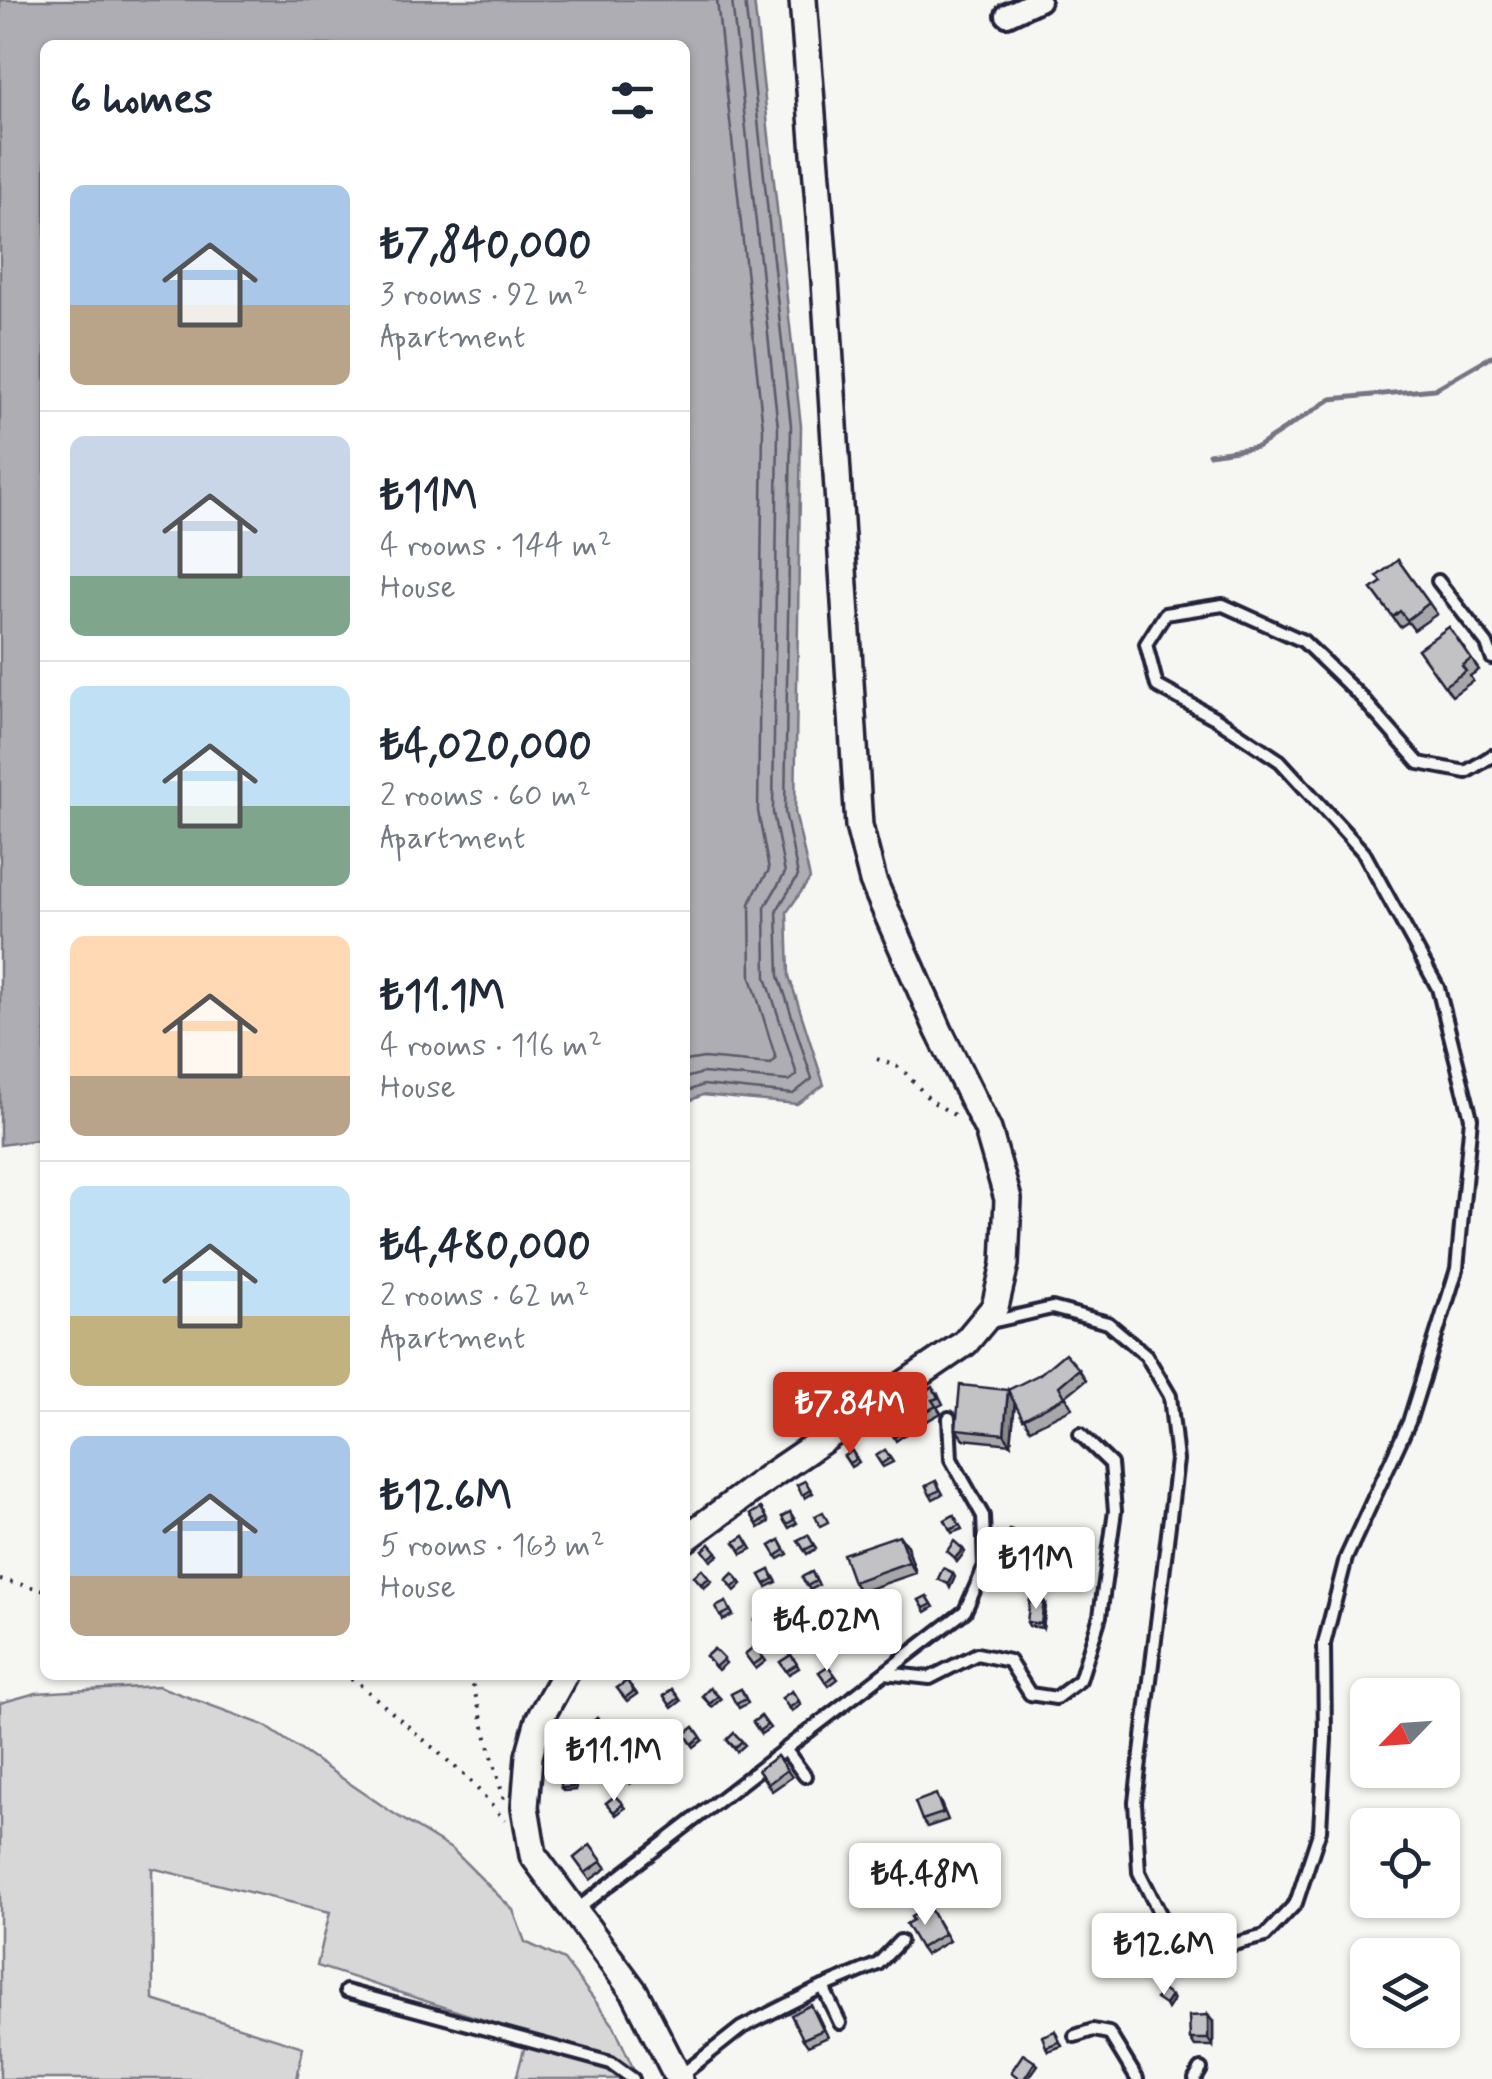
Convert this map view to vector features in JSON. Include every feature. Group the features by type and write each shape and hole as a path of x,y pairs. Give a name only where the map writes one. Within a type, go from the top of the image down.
{"street":[{"path":"690,1535 965,1343 995,1308 1005,1264 1008,1199 984,1122 872,881 859,826 803,0"},
{"path":"1007,15 1038,0"},
{"path":"561,1680 539,1720 529,1756 525,1808 534,1855 635,1993 679,2078"}],"lane":[{"path":"1438,580 1486,644 1492,658"},
{"path":"980,1325 1052,1308 1108,1323 1146,1354 1170,1396 1177,1460 1135,1802 1140,1872 1164,1922 1210,1950 1266,1936 1296,1903 1320,1830 1325,1739 1324,1644 1346,1558 1409,1422 1456,1268 1471,1118 1438,988 1364,853 1280,761 1157,686 1146,644 1165,614 1222,605 1303,640 1362,698 1419,763 1466,772 1492,756"},
{"path":"574,1911 965,1611 985,1566 983,1516 951,1459 949,1418"},
{"path":"884,1673 930,1678 976,1654 1009,1661 1030,1694 1056,1698 1080,1680 1100,1616 1115,1512 1111,1464 1080,1434"},
{"path":"785,1750 805,1776"},
{"path":"679,2078 742,2028 878,1964 900,1941"},
{"path":"822,1988 840,2023"},
{"path":"346,1992 611,2063 633,2079"},
{"path":"1075,2036 1093,2030 1109,2033 1136,2079"}],"path":[{"path":"877,1059 901,1068 930,1100 955,1117 984,1122"},
{"path":"0,1580 40,1589"},
{"path":"353,1680 470,1779 511,1828 471,1680"}],"shaded area":[{"path":"158,1686 264,1725 453,1850 513,1910 525,1942 564,1960 614,2026 638,2079 516,2079 528,2034 317,1966 330,1912 152,1868 153,2000 303,2047 297,2079 0,2079 0,1703 36,1693"}],"water":[{"path":"0,0 754,0 801,426 795,812 810,879 787,912 789,976 824,1085 797,1104 702,1095 690,1101 690,40 40,40 40,1140 0,1145"}],"building":[{"path":"1398,560 1429,603 1407,620 1400,611 1393,617 1372,589 1382,582 1377,576"},
{"path":"1449,627 1471,659 1462,666 1466,671 1444,686 1418,649"},
{"path":"1065,1353 1079,1369 1059,1386 1065,1397 1023,1419 1008,1390 1040,1374"},
{"path":"960,1385 1008,1390 1004,1434 956,1429"},
{"path":"933,1387 938,1398 932,1400 936,1406 918,1416 911,1404 928,1396 926,1391"},
{"path":"897,1420 904,1431 894,1437 887,1427"},
{"path":"885,1450 890,1458 881,1464 876,1456"},
{"path":"852,1451 856,1459 849,1463 844,1456"},
{"path":"805,1481 810,1490 802,1495 797,1485"},
{"path":"936,1481 940,1490 930,1495 926,1486"},
{"path":"761,1508 767,1518 757,1524 751,1514"},
{"path":"790,1512 794,1520 786,1524 782,1517"},
{"path":"823,1512 828,1522 820,1526 815,1516"},
{"path":"954,1515 959,1525 950,1530 945,1520"},
{"path":"1009,1530 1025,1535 1021,1548 1005,1543"},
{"path":"808,1535 814,1545 804,1550 798,1540"},
{"path":"899,1535 909,1562 853,1582 843,1554"},
{"path":"744,1536 749,1545 740,1550 735,1542"},
{"path":"780,1540 785,1550 776,1556 770,1546"},
{"path":"954,1541 963,1549 955,1558 947,1551"},
{"path":"710,1544 717,1552 709,1558 703,1550"},
{"path":"943,1568 953,1573 948,1584 938,1579"},
{"path":"702,1569 709,1578 701,1584 694,1576"},
{"path":"770,1570 774,1579 765,1584 760,1575"},
{"path":"812,1572 816,1581 807,1586 802,1577"},
{"path":"733,1573 740,1581 733,1587 726,1580"},
{"path":"927,1596 932,1604 924,1608 919,1600"},
{"path":"843,1597 849,1610 839,1615 832,1603"},
{"path":"1030,1599 1044,1601 1041,1624 1027,1622"},
{"path":"726,1602 730,1611 720,1616 716,1607"},
{"path":"762,1612 770,1622 762,1629 754,1620"},
{"path":"798,1612 807,1624 798,1631 789,1619"},
{"path":"885,1624 891,1634 881,1640 875,1631"},
{"path":"832,1629 837,1638 827,1644 822,1635"},
{"path":"755,1646 763,1658 753,1665 745,1654"},
{"path":"714,1649 724,1659 715,1667 706,1656"},
{"path":"791,1655 797,1664 786,1671 780,1662"},
{"path":"828,1666 835,1675 826,1682 819,1672"},
{"path":"627,1681 634,1691 625,1698 617,1688"},
{"path":"710,1688 718,1696 710,1704 702,1696"},
{"path":"672,1689 679,1698 670,1705 664,1696"},
{"path":"741,1689 746,1699 736,1704 731,1694"},
{"path":"792,1691 799,1701 789,1708 782,1698"},
{"path":"761,1716 767,1725 759,1731 753,1722"},
{"path":"597,1718 605,1728 595,1736 587,1726"},
{"path":"628,1725 635,1736 625,1741 619,1731"},
{"path":"694,1727 701,1737 692,1744 685,1734"},
{"path":"668,1728 675,1737 665,1744 658,1735"},
{"path":"734,1733 742,1741 735,1748 727,1740"},
{"path":"562,1736 573,1741 569,1751 558,1747"},
{"path":"777,1756 787,1770 768,1784 758,1770"},
{"path":"655,1758 663,1768 655,1775 647,1766"},
{"path":"628,1765 636,1773 627,1780 620,1771"},
{"path":"573,1775 573,1787 561,1788 561,1776"},
{"path":"936,1794 943,1813 922,1820 915,1802"},
{"path":"615,1796 623,1804 614,1812 606,1803"},
{"path":"590,1845 602,1861 585,1873 574,1858"},
{"path":"930,1909 944,1934 920,1948 906,1924 913,1920 911,1917"},
{"path":"1162,1990 1171,1996 1165,2005 1156,1999"},
{"path":"811,2005 823,2030 803,2039 791,2015"},
{"path":"1208,2015 1208,2039 1190,2039 1189,2016"},
{"path":"1055,2031 1059,2042 1046,2047 1042,2036"},
{"path":"1023,2054 1035,2062 1020,2079 1011,2072"}],"waterway":[{"path":"1209,454 1257,447 1331,399 1435,389 1492,356"}]}
